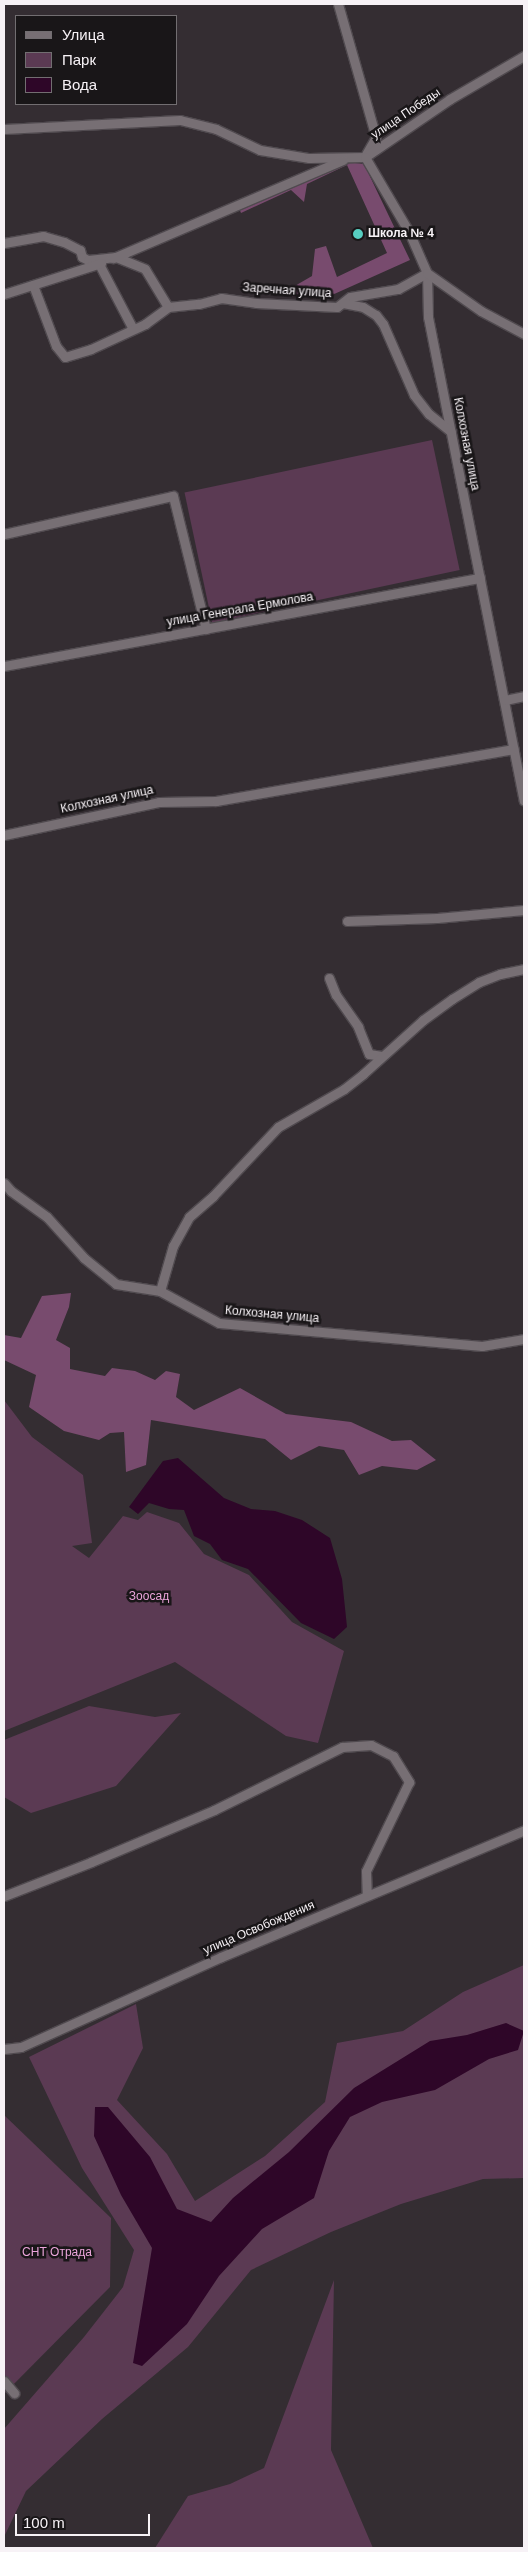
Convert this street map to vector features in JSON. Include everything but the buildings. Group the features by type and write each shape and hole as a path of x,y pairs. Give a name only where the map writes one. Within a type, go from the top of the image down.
{"street":[{"name":"улица Победы","path":"338,4 376,137 365,157"},
{"name":"улица Победы","path":"365,157 450,99 524,56"},
{"path":"4,129 180,120 216,129 260,150 309,158 365,157"},
{"name":"Колхозная улица","path":"365,157 409,232 427,273 428,317 524,801"},
{"path":"4,294 99,264 348,158"},
{"path":"4,243 43,236 64,242 80,250 82,257 88,260 116,257 145,269 168,307 162,314 91,350 65,356 56,346 32,285"},
{"path":"99,264 133,330"},
{"path":"427,273 481,311 524,334"},
{"name":"Заречная улица","path":"168,307 200,304 220,298 256,303 337,307 350,298 398,289 427,273"},
{"path":"343,303 363,308 376,315 383,324 414,395 430,414 451,432"},
{"path":"4,534 173,496 206,629"},
{"name":"улица Генерала Ермолова","path":"4,666 480,578"},
{"path":"505,700 524,696"},
{"name":"Колхозная улица","path":"4,835 159,802 216,801 513,748"},
{"path":"347,921 438,918 524,910"},
{"path":"160,1291 172,1246 189,1217 213,1196 278,1127 344,1089 423,1020 472,987 500,974 524,969"},
{"path":"329,978 336,995 358,1027 369,1054 382,1056"},
{"name":"Колхозная улица","path":"4,1183 11,1191 47,1217 84,1258 116,1284 160,1291 219,1323 482,1346 524,1339"},
{"path":"4,1896 214,1810 342,1747 371,1745 393,1756 409,1782 366,1871 367,1896"},
{"name":"улица Освобождения","path":"4,2049 21,2047 221,1957 524,1830"},
{"path":"4,2381 14,2393"}],"green space":[{"path":"432,440 460,570 212,623 185,493"},
{"name":"Зоосад","path":"4,1400 32,1437 83,1475 92,1543 72,1546 89,1558 123,1516 138,1520 147,1512 179,1523 204,1554 249,1575 292,1622 344,1651 318,1743 286,1736 175,1662 4,1731"},
{"path":"89,1706 155,1717 181,1713 116,1786 31,1813 4,1797 4,1740"},
{"path":"524,1965 524,2178 483,2179 401,2204 331,2232 251,2270 188,2347 102,2419 26,2491 4,2537 4,2429 84,2337 123,2287 134,2250 82,2168 29,2057 136,2004 143,2048 117,2100 167,2154 195,2201 265,2156 325,2102 337,2043 403,2031 463,1992"},
{"name":"СНТ Отрада","path":"4,2115 111,2218 110,2287 4,2394"},
{"path":"334,2280 331,2450 373,2548 155,2548 188,2496 230,2484 264,2468"}],"shaded area":[{"path":"346,162 364,164 410,260 332,295 292,297 293,287 312,276 315,249 326,246 337,277 387,253 347,165 307,184 304,202 291,190 241,213 239,208"},
{"path":"71,1293 69,1307 56,1340 70,1348 70,1369 105,1376 112,1368 135,1371 155,1380 166,1371 180,1374 176,1397 194,1410 240,1388 286,1414 351,1422 392,1441 411,1440 436,1460 417,1470 382,1466 359,1475 344,1450 319,1446 291,1460 265,1439 151,1420 146,1465 126,1472 124,1432 110,1433 99,1440 64,1431 29,1407 36,1375 4,1360 4,1335 21,1338 42,1296"}],"water":[{"path":"178,1458 224,1498 251,1509 275,1511 302,1520 330,1538 342,1579 347,1627 334,1639 301,1623 248,1569 222,1560 210,1544 194,1536 184,1510 169,1509 149,1503 138,1514 129,1507 163,1461"},
{"path":"506,2023 524,2031 518,2050 489,2059 435,2090 382,2102 350,2117 329,2151 314,2198 262,2229 219,2276 187,2324 142,2366 133,2363 152,2248 121,2195 94,2136 95,2107 108,2107 150,2157 177,2209 211,2222 233,2198 289,2152 354,2088 430,2041 467,2035"}],"place":[{"name":"Школа № 4","path":"358,234"}]}
